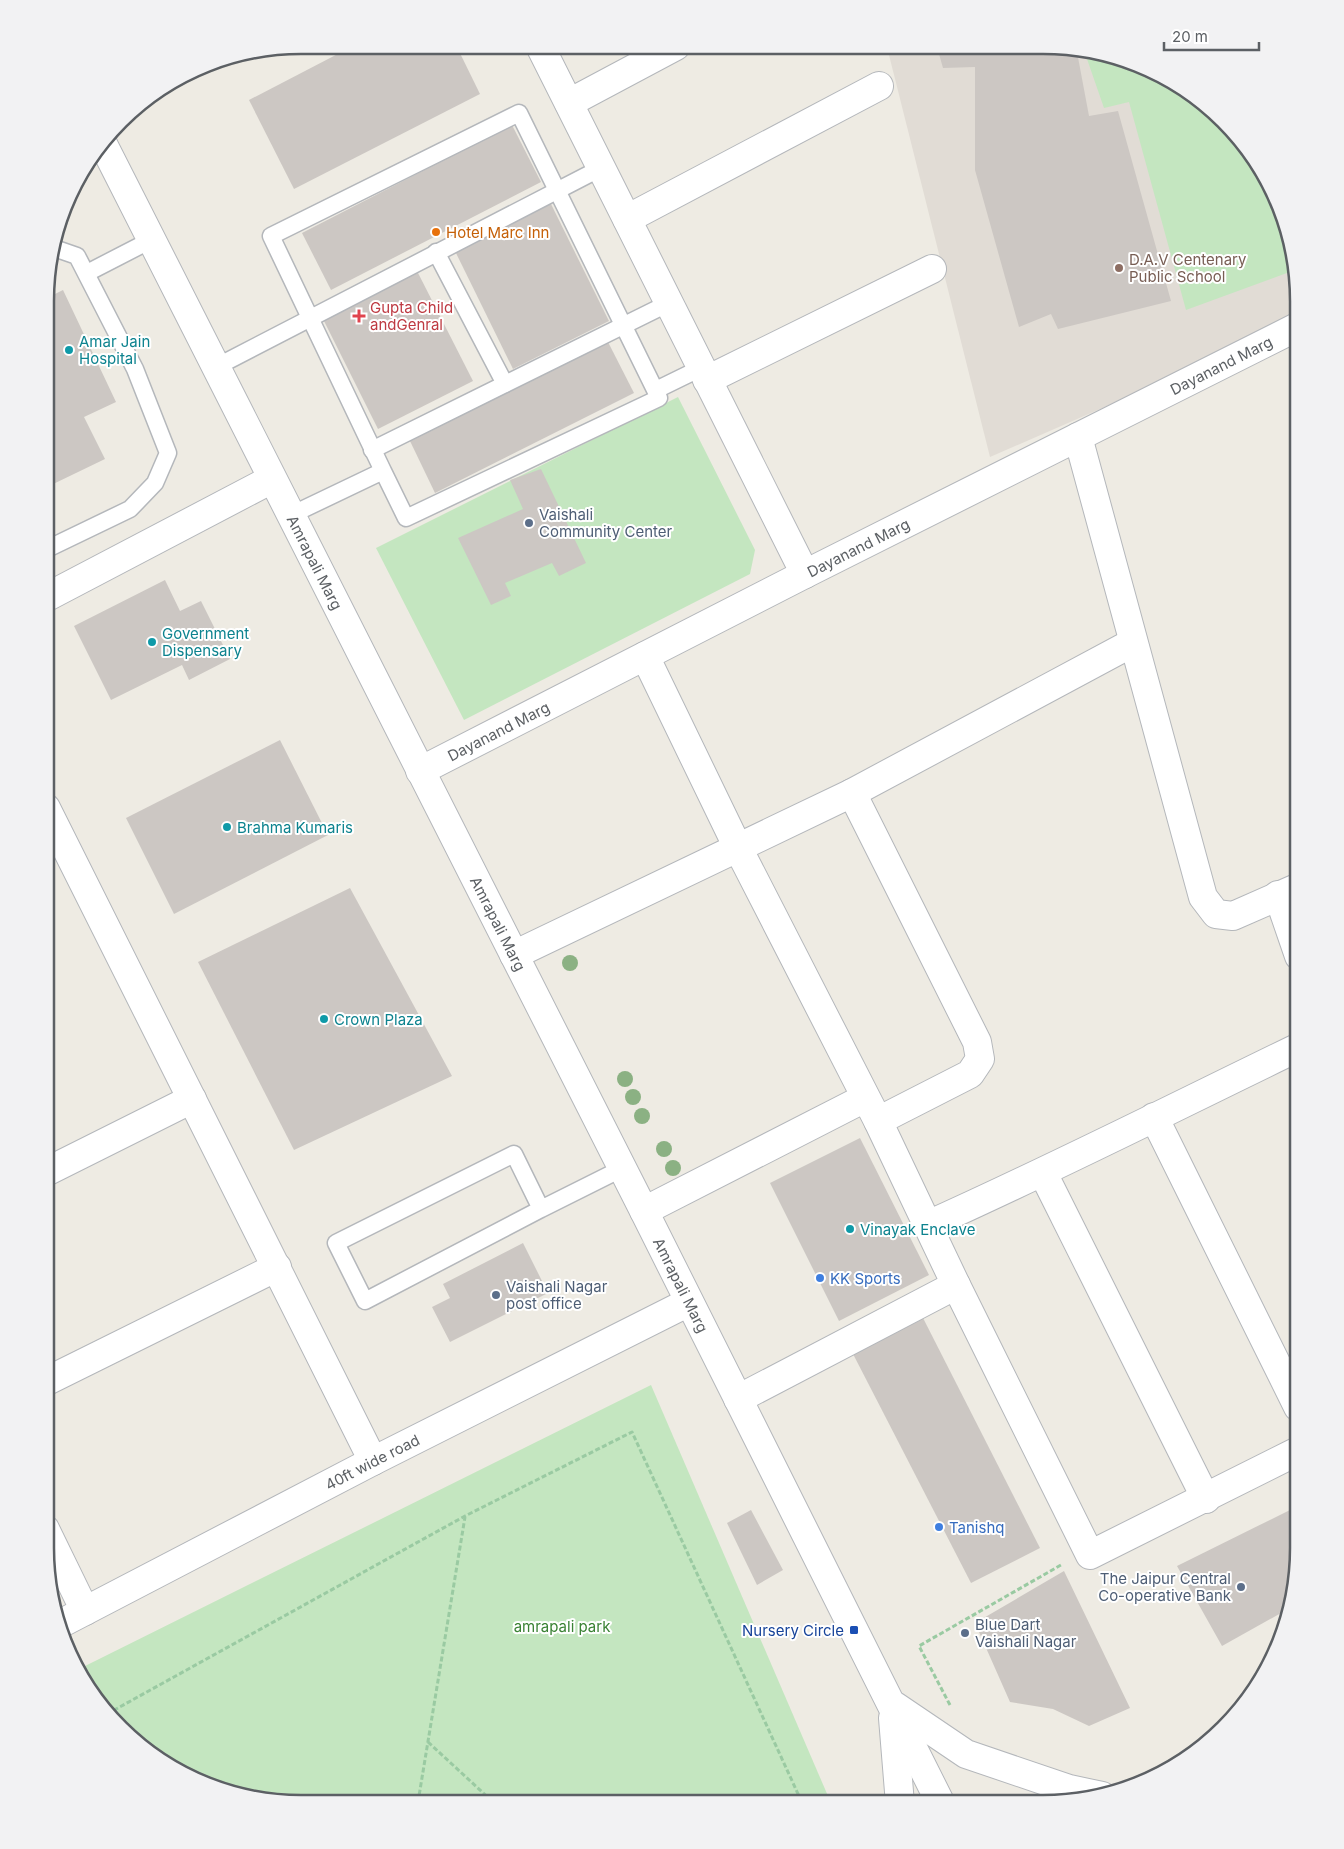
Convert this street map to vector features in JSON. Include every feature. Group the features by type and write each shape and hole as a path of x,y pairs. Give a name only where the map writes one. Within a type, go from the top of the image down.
{"street":[{"path":"544,54 805,574"},
{"path":"569,103 661,54"},
{"path":"627,219 879,86"},
{"name":"Amrapali Marg","path":"106,150 621,1169 644,1211 937,1795"},
{"path":"704,374 932,269"},
{"name":"Dayanand Marg","path":"420,771 805,574 1290,331"},
{"path":"1078,437 1132,643 1203,897 1216,914 1233,916 1288,891"},
{"path":"54,593 272,479"},
{"path":"514,955 852,792 1132,643"},
{"path":"645,656 737,846 872,1110 956,1285 1090,1555 1290,1456"},
{"path":"644,1211 872,1110 970,1074 980,1059 978,1042 852,792"},
{"path":"54,824 373,1461"},
{"path":"928,1225 1043,1173 1154,1117 1290,1052"},
{"path":"54,1168 192,1099"},
{"path":"1154,1117 1290,1391"},
{"path":"1043,1173 1206,1499"},
{"path":"54,1378 277,1267"},
{"path":"738,1399 956,1285"},
{"name":"40ft wide road","path":"65,1621 373,1461 689,1302"},
{"path":"54,1547 85,1611"},
{"path":"892,1704 966,1754 1082,1792"},
{"path":"892,1704 899,1795"}],"lane":[{"path":"519,113 659,398 406,518 310,318 271,236 519,113"},
{"path":"216,367 557,189 601,168"},
{"path":"87,273 151,240"},
{"path":"54,546 130,510 155,483 168,453 135,369 87,273 77,256 60,250"},
{"path":"436,252 505,384"},
{"path":"372,450 669,303"},
{"path":"656,390 704,374"},
{"path":"291,515 383,471"},
{"path":"541,1209 514,1154 336,1243 364,1301 621,1169"}],"path":[{"path":"114,1710 465,1516 632,1432 799,1795"},
{"path":"419,1795 465,1516"},
{"path":"950,1706 919,1646 1067,1562 1090,1555"},
{"path":"428,1742 485,1795"}],"shaded area":[{"name":"D.A.V Centenary Public School","path":"889,54 1059,54 1107,62 1152,79 1180,95 1206,115 1229,138 1257,177 1271,206 1282,237 1290,285 1290,326 990,457"}],"green space":[{"path":"1087,59 1107,62 1152,79 1180,95 1218,126 1249,164 1265,192 1282,237 1288,272 1186,310 1129,102 1104,108"},
{"path":"678,397 755,550 750,574 464,720 376,548"},
{"name":"amrapali park","path":"651,1385 828,1795 285,1795 269,1793 222,1782 192,1770 164,1754 138,1734 115,1711 95,1685 84,1666"}],"building":[{"path":"338,54 460,54 480,94 294,189 249,100"},
{"path":"939,54 1059,54 1078,57 1089,116 1118,111 1171,301 1058,329 1051,314 1019,327 975,170 975,67 943,68"},
{"path":"512,125 541,182 331,290 302,233"},
{"path":"551,204 609,321 513,369 455,251"},
{"path":"417,271 473,381 378,429 323,319"},
{"name":"Amar Jain Hospital","path":"63,290 116,402 84,417 105,459 54,484 54,301 54,294"},
{"path":"608,342 634,393 435,493 410,441"},
{"name":"Vaishali Community Center","path":"541,469 586,563 559,576 552,563 505,583 511,596 491,605 458,538 523,509 510,480"},
{"name":"Government Dispensary","path":"165,580 180,611 201,601 230,659 189,680 182,665 111,700 74,626"},
{"name":"Brahma Kumaris","path":"280,740 328,835 174,914 126,818"},
{"name":"Crown Plaza","path":"350,888 452,1076 294,1150 198,962"},
{"name":"Vinayak Enclave","path":"860,1138 929,1275 839,1321 770,1183"},
{"name":"Vaishali Nagar post office","path":"523,1243 548,1293 450,1342 432,1307 450,1298 443,1284"},
{"path":"922,1316 1040,1548 971,1583 852,1352"},
{"path":"751,1510 783,1570 757,1585 727,1523"},
{"name":"The Jaipur Central Co-operative Bank","path":"1290,1510 1290,1564 1282,1613 1222,1646 1177,1566"},
{"path":"1064,1571 1130,1708 1089,1726 1053,1709 1010,1702 975,1623"}],"place":[{"name":"Hotel Marc Inn","path":"436,232"},
{"name":"D.A.V Centenary Public School","path":"1119,268"},
{"name":"Gupta Child andGenral","path":"359,316"},
{"name":"Amar Jain Hospital","path":"69,350"},
{"name":"Vaishali Community Center","path":"529,523"},
{"name":"Government Dispensary","path":"152,642"},
{"name":"Brahma Kumaris","path":"227,827"},
{"name":"Crown Plaza","path":"324,1019"},
{"name":"Vinayak Enclave","path":"850,1229"},
{"name":"KK Sports","path":"820,1278"},
{"name":"Vaishali Nagar post office","path":"496,1295"},
{"name":"Tanishq","path":"939,1527"},
{"name":"The Jaipur Central Co-operative Bank","path":"1241,1587"},
{"name":"Nursery Circle","path":"854,1630"},
{"name":"Blue Dart Vaishali Nagar","path":"965,1633"}]}
